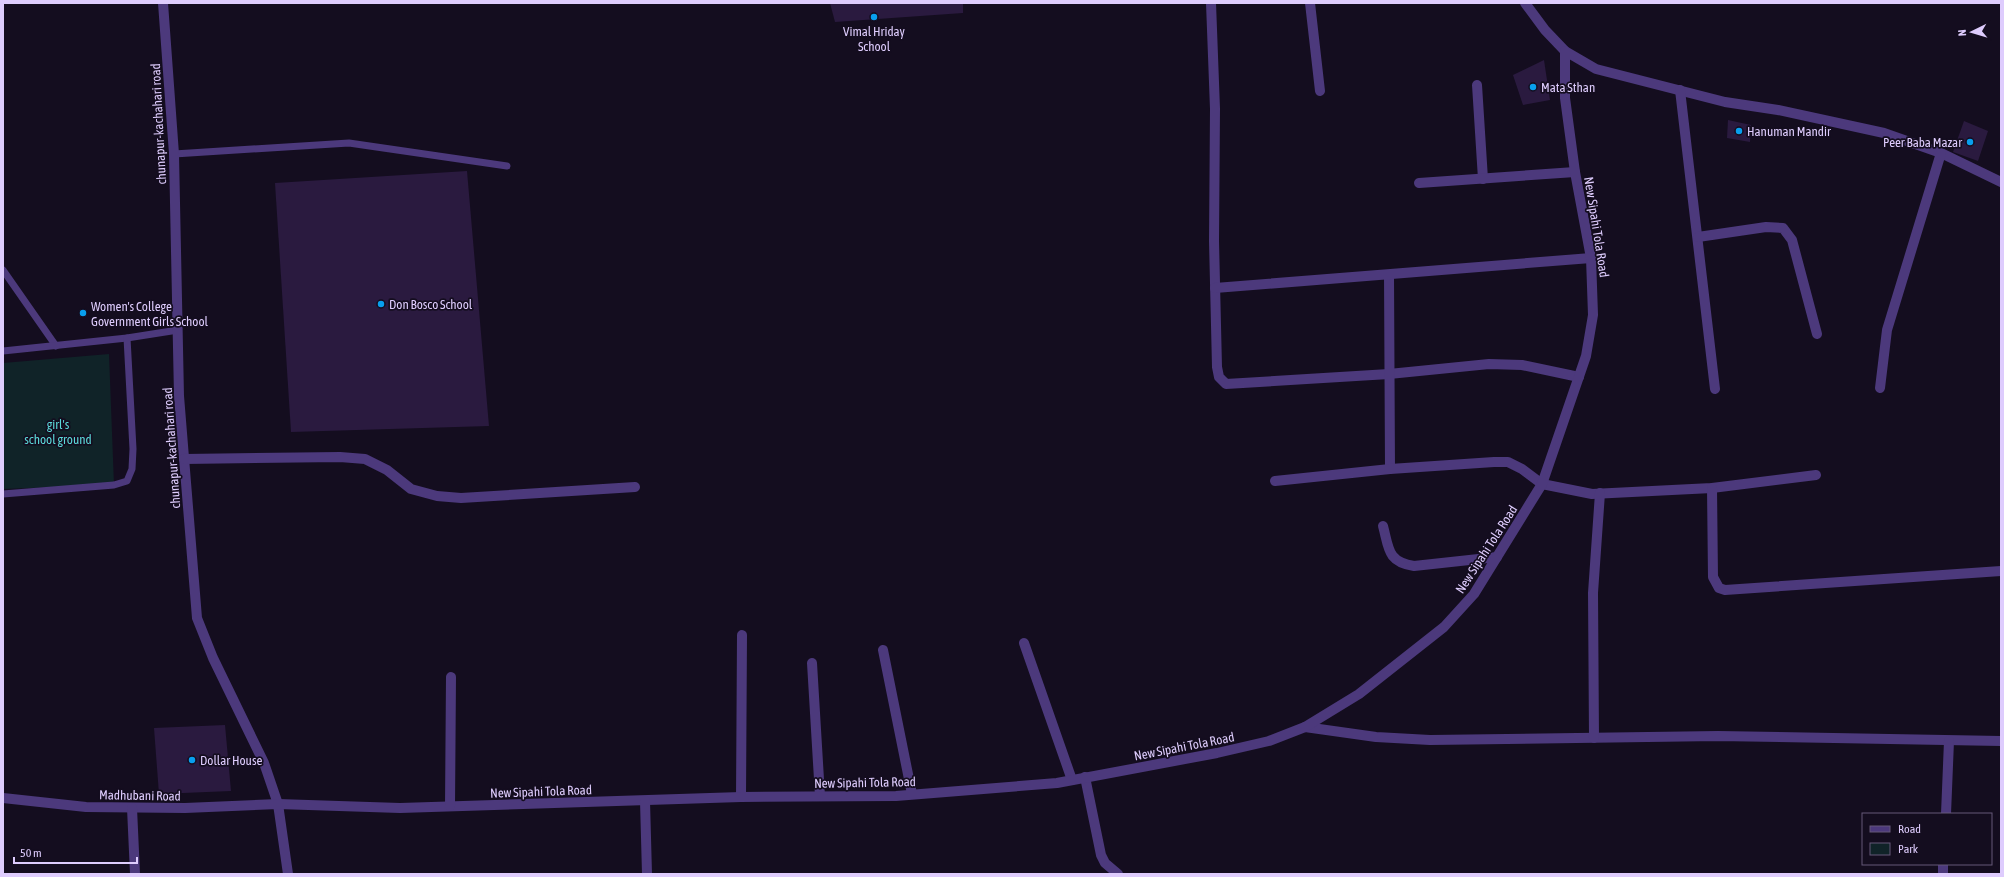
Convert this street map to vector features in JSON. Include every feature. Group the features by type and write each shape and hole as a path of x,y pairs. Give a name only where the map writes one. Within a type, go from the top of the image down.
{"street":[{"name":"chunapur-kachahari road","path":"163,3 174,154 179,396 197,618 213,658 264,763 278,804 288,874"},
{"path":"1210,3 1215,109 1215,288 1217,367 1219,377 1226,384 1389,374 1489,364 1522,365 1579,378"},
{"path":"1310,3 1320,91"},
{"path":"1525,3 1545,30 1566,51 1596,69 1630,79 1725,102 1778,110 1884,133 1941,153 2001,182"},
{"name":"New Sipahi Tola Road","path":"278,804 400,808 741,797 912,794 1058,783 1218,754 1269,741 1305,727 1359,694 1444,628 1474,594 1542,484 1586,356 1593,315 1591,258 1575,172 1565,98 1566,51"},
{"path":"1477,85 1483,179"},
{"path":"1680,90 1715,389"},
{"path":"1880,388 1887,330 1941,153"},
{"path":"1419,183 1575,172"},
{"path":"1698,237 1766,227 1783,228 1792,240 1817,334"},
{"path":"1215,288 1591,258"},
{"path":"1389,275 1390,469"},
{"path":"184,459 340,457 365,459 387,470 411,489 437,496 461,498 635,487"},
{"path":"1276,481 1390,469 1508,462 1522,469 1542,484 1592,494 1712,488 1816,475"},
{"path":"1712,488 1713,577 1720,588 1726,590 2001,572"},
{"path":"1594,738 1593,593 1600,493"},
{"path":"1383,526 1392,556 1401,564 1414,566 1497,558"},
{"path":"741,797 742,635"},
{"path":"1024,643 1072,780"},
{"path":"883,650 912,794"},
{"path":"812,663 820,796"},
{"path":"450,806 451,677"},
{"path":"1305,727 1376,737 1430,740 1718,736 2001,741"},
{"path":"1946,813 1949,741"},
{"path":"1085,778 1101,855 1105,863 1118,874"},
{"name":"Madhubani Road","path":"3,798 86,807 185,808 278,804"},
{"path":"645,801 648,874"},
{"path":"132,808 135,874"}],"lane":[{"path":"174,154 349,143 507,166"},
{"path":"3,270 56,346"},
{"path":"3,351 127,338 178,330"},
{"path":"3,494 114,486 127,481 132,470 133,449 127,338"}],"green space":[{"name":"girl's school ground","path":"109,354 114,485 3,489 3,363"}],"building":[{"name":"Vimal Hriday School","path":"830,3 963,3 963,13 835,22"},
{"name":"Mata Sthan","path":"1544,60 1550,100 1523,105 1513,75"},
{"name":"Hanuman Mandir","path":"1728,120 1751,125 1750,142 1727,138"},
{"name":"Peer Baba Mazar","path":"1964,121 1988,131 1978,161 1953,152"},
{"name":"Don Bosco School","path":"467,171 489,426 291,432 275,183"},
{"name":"Dollar House","path":"225,725 231,791 159,794 154,728"}],"place":[{"name":"Vimal Hriday School","path":"874,17"},
{"name":"Mata Sthan","path":"1533,87"},
{"name":"Hanuman Mandir","path":"1739,131"},
{"name":"Peer Baba Mazar","path":"1970,142"},
{"name":"Don Bosco School","path":"381,304"},
{"name":"Women's College Government Girls School","path":"83,313"},
{"name":"Dollar House","path":"192,760"}]}
